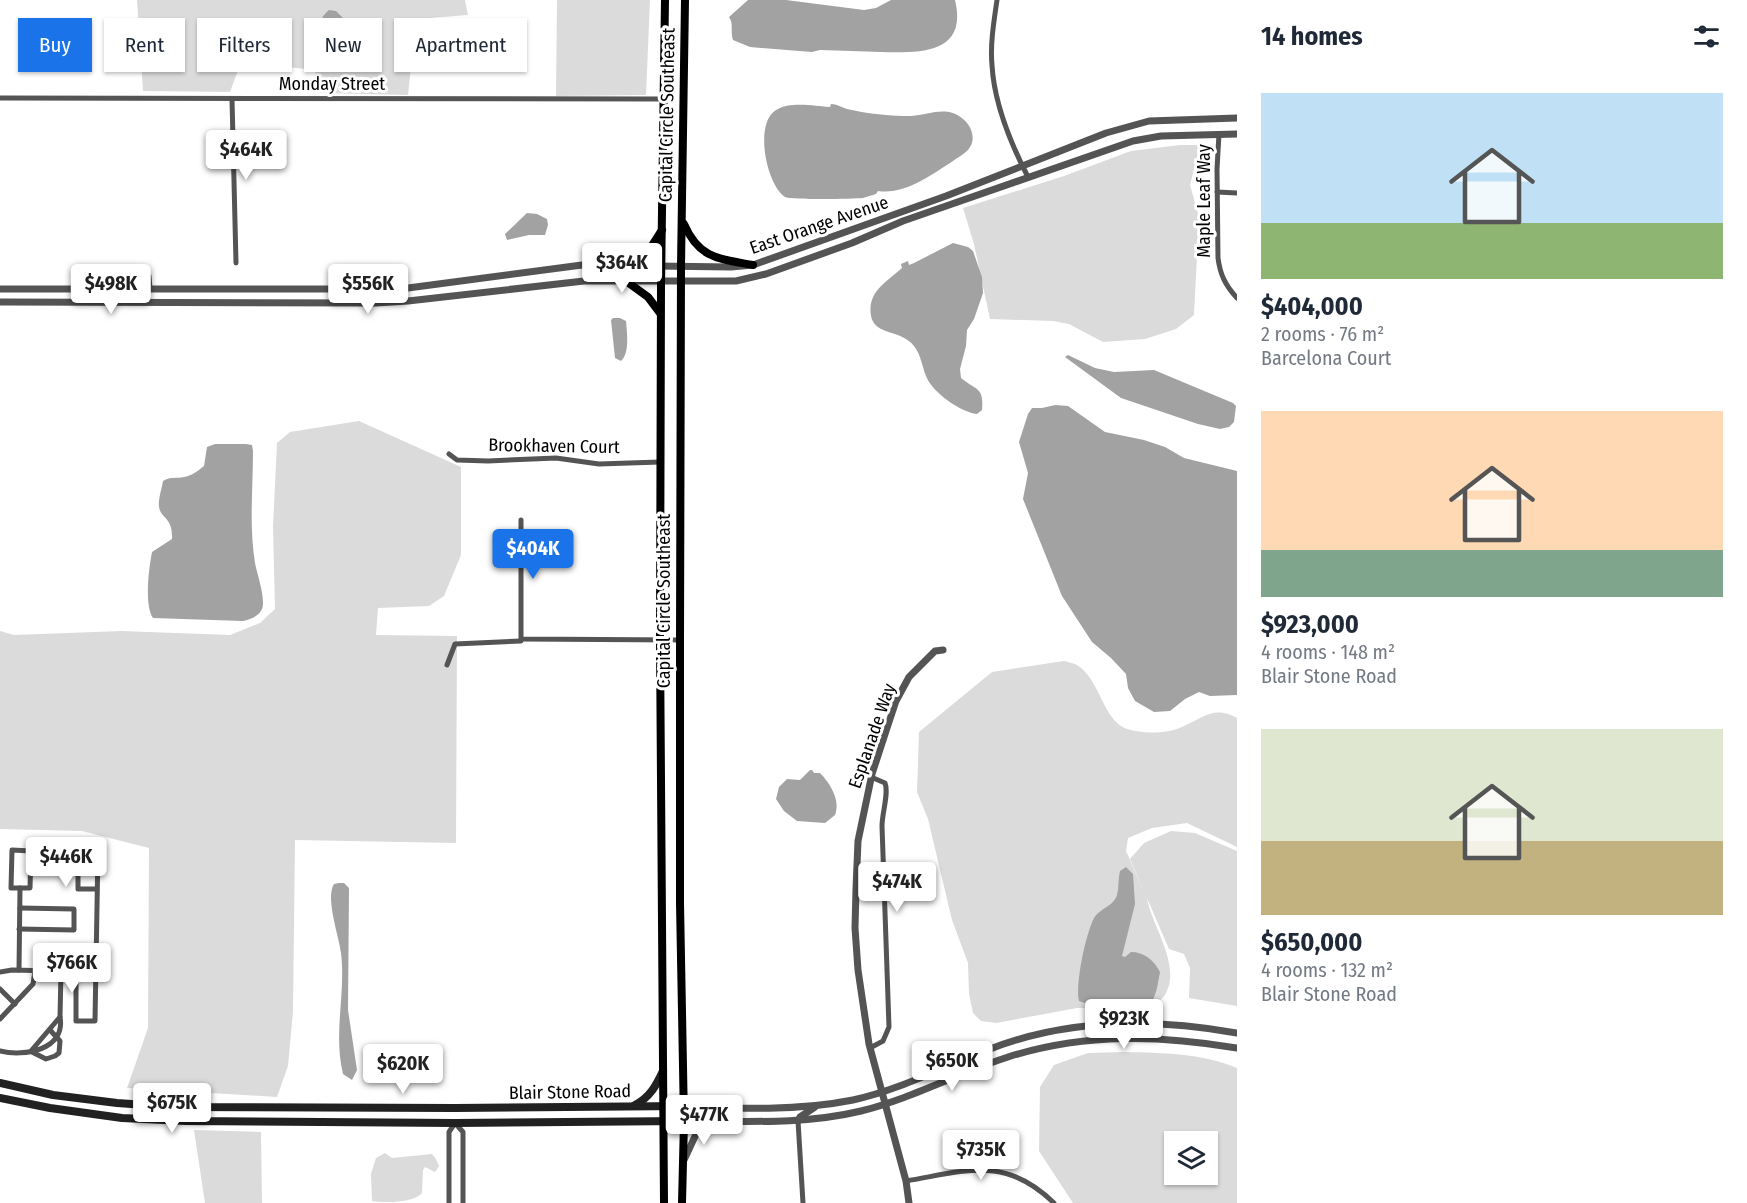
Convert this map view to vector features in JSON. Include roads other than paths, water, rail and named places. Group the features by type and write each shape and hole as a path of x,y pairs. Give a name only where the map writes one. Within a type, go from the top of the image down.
{"main road":[{"name":"Capital Circle Southeast","path":"664,0 660,462 660,881 664,1203"},
{"name":"Capital Circle Southeast","path":"682,1203 684,1106 680,903 680,640 681,266 685,0"},
{"path":"682,221 689,237 701,250 719,259 753,265"},
{"path":"627,264 648,252 662,229"},
{"path":"626,281 648,297 661,315"},
{"path":"632,1106 651,1093 663,1070"},
{"name":"Blair Stone Road","path":"0,1083 53,1095 163,1106 455,1108 684,1106"},
{"name":"Blair Stone Road","path":"0,1098 122,1118 186,1121 455,1123 684,1121"},
{"path":"455,1108 455,1123"}],"street":[{"path":"996,0 992,66 1004,116 1028,177"},
{"name":"Monday Street","path":"0,98 663,99"},
{"path":"232,99 236,263"},
{"name":"East Orange Avenue","path":"0,289 352,290 408,288 558,267 627,264 731,267 753,265 937,200 1086,140 1149,121 1237,118"},
{"name":"Maple Leaf Way","path":"1219,134 1217,192 1220,271 1224,282 1237,298"},
{"name":"East Orange Avenue","path":"0,303 398,302 574,282 736,281 766,274 852,243 903,220 1133,141 1161,136 1237,134"},
{"path":"1217,192 1237,194"},
{"path":"149,276 150,303"},
{"name":"Brookhaven Court","path":"449,454 457,460 556,458 599,464 660,462"},
{"path":"521,520 521,640"},
{"path":"447,665 455,644 521,640 680,640"},
{"name":"Esplanade Way","path":"909,1203 906,1181 870,1048 858,970 855,928 858,841 871,777 896,701 909,676 935,651 943,650"},
{"path":"870,1048 884,1041 889,1027 882,826 887,788 885,783 871,777"},
{"path":"12,850 31,851 30,888 20,888 11,888 12,850"},
{"path":"76,971 76,1021 95,1021 98,850 78,850 78,889 97,889"},
{"path":"19,970 20,888"},
{"path":"19,929 74,930 74,909 20,908"},
{"path":"0,972 35,970 96,972"},
{"path":"0,1019 33,984 35,970"},
{"path":"0,1051 18,1055 40,1050 49,1046 57,1036 61,1026 61,971"},
{"path":"0,989 15,1004"},
{"path":"31,1051 60,1017"},
{"name":"Blair Stone Road","path":"684,1106 782,1108 817,1105 882,1093 985,1051 1050,1031 1107,1023 1154,1022 1237,1033"},
{"path":"31,1051 46,1059 59,1053 60,1041 50,1030"},
{"name":"Blair Stone Road","path":"684,1121 798,1121 837,1116 885,1105 1011,1056 1076,1042 1112,1038 1159,1038 1189,1040 1237,1048"},
{"path":"802,1203 798,1121 817,1105"},
{"path":"682,1162 697,1132 718,1121"},
{"path":"449,1203 449,1132 455,1123 463,1132 463,1203"},
{"path":"906,1181 974,1170 997,1170 1031,1183 1054,1203"},
{"path":"449,1179 463,1179"}]}
